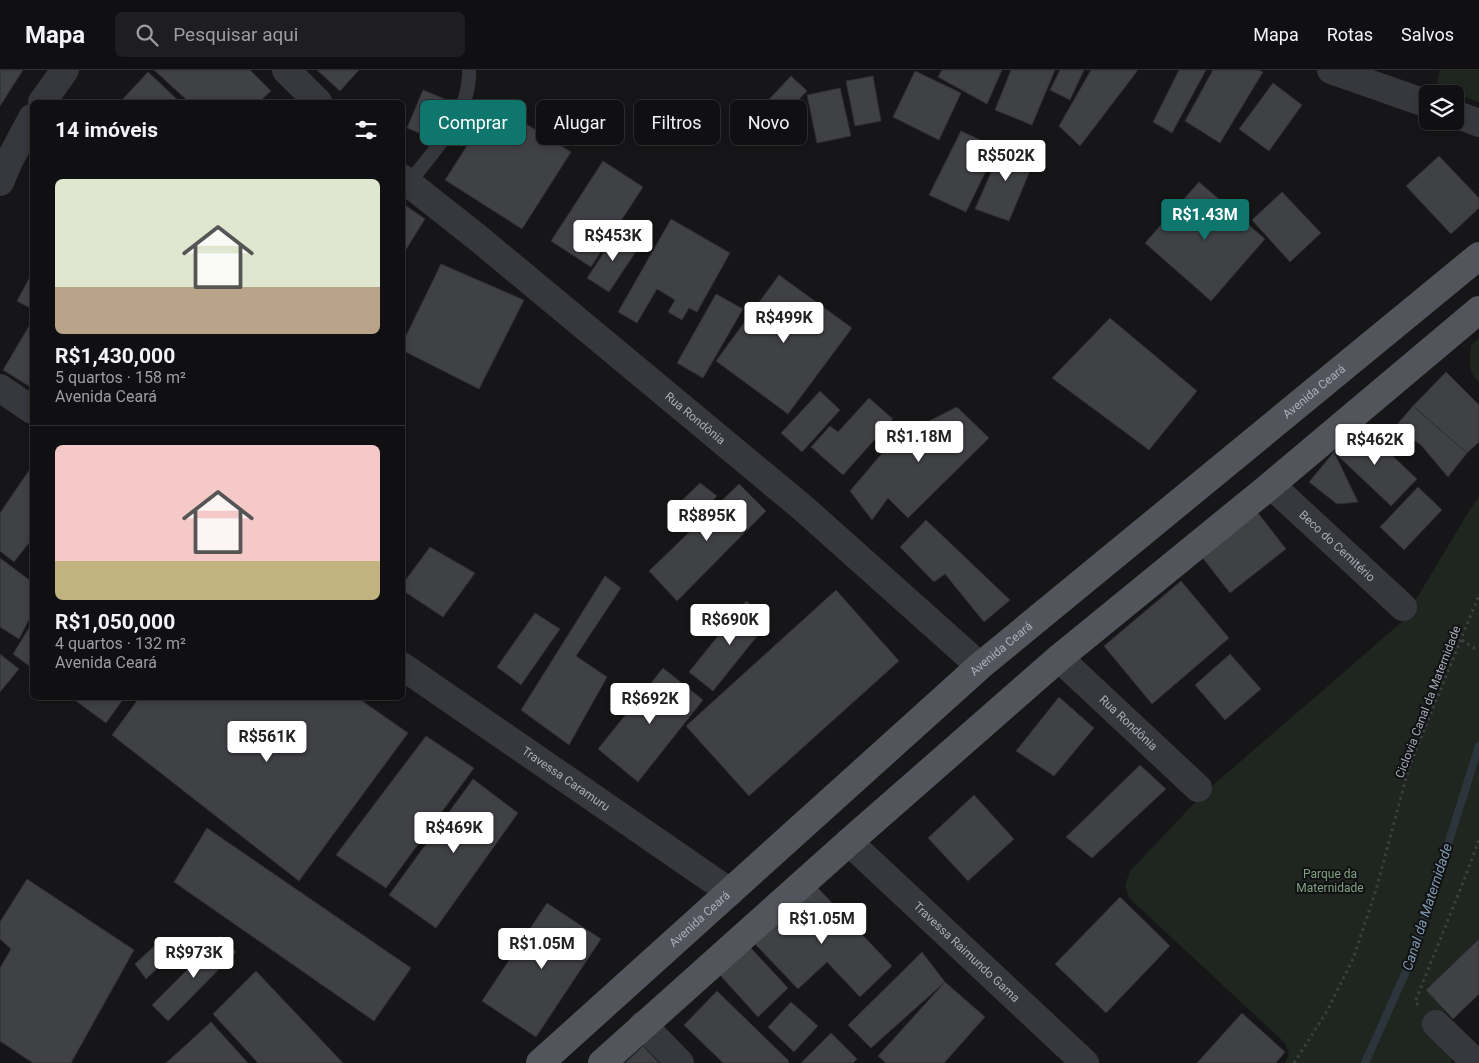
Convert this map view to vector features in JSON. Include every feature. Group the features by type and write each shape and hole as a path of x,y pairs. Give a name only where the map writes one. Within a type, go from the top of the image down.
{"main road":[{"name":"Avenida Ceará","path":"540,1063 980,666 1479,256"},
{"path":"602,1063 849,842 1059,658 1271,485 1479,310"}],"street":[{"path":"43,100 64,70"},
{"path":"286,70 316,100"},
{"path":"1331,70 1419,101"},
{"path":"0,182 8,162 30,122"},
{"name":"Rua Rondônia","path":"406,181 478,238 803,508 980,666"},
{"path":"0,388 30,409"},
{"name":"Beco do Cemitério","path":"1271,485 1403,607"},
{"name":"Rua Rondônia","path":"1059,658 1198,788"},
{"name":"Travessa Caramuru","path":"405,668 730,892"},
{"name":"Travessa Raimundo Gama","path":"849,842 1085,1063"},
{"path":"1436,1024 1476,1063"},
{"path":"643,1026 680,1063"}],"lane":[{"path":"406,181 459,116 466,98 469,70"}],"path":[{"name":"Ciclovia Canal da Maternidade","path":"1294,1063 1327,1010 1353,959 1376,890 1410,767 1479,596"},
{"path":"1462,640 1474,648 1479,648"},
{"path":"1436,1024 1415,1002 1479,840"}],"green space":[{"path":"1440,70 1479,70 1479,102 1464,97 1464,85 1438,85 1437,81"},
{"path":"1479,338 1479,382 1471,370 1470,360 1471,345"},
{"name":"Parque da Maternidade","path":"1479,497 1479,956 1444,1010 1443,1016 1452,1063 1285,1063 1289,1053 1285,1043 1129,898 1125,885 1130,871 1204,793 1403,621"}],"building":[{"path":"0,70 23,70 0,106"},
{"path":"154,70 250,70 271,91 261,100 187,100"},
{"path":"317,70 359,70 340,91"},
{"path":"942,70 1002,70 987,104 938,77"},
{"path":"1011,70 1055,70 1032,125 995,110"},
{"path":"1060,70 1084,70 1070,100 1050,90"},
{"path":"1091,70 1138,70 1080,146 1059,126"},
{"path":"1179,70 1206,70 1172,133 1153,122"},
{"path":"1213,70 1258,70 1263,72 1220,143 1185,121"},
{"path":"915,71 961,93 939,140 893,117"},
{"path":"148,72 178,100 122,100"},
{"path":"791,76 807,91 798,100 768,100"},
{"path":"873,76 881,121 855,126 846,81"},
{"path":"1273,83 1302,105 1269,151 1239,129"},
{"path":"840,88 851,136 817,143 807,95"},
{"path":"423,90 445,99 420,100 420,133 407,128"},
{"path":"526,124 536,130 536,145 560,145 571,152 522,229 445,180 468,145 526,145"},
{"path":"961,131 997,148 966,212 929,195"},
{"path":"1004,143 1037,154 1009,221 975,209"},
{"path":"1439,156 1479,198 1479,208 1451,234 1406,186"},
{"path":"603,161 643,187 591,267 551,241"},
{"path":"1199,182 1265,239 1211,301 1145,243"},
{"path":"1282,192 1321,233 1290,262 1252,220"},
{"path":"405,205 425,219 405,251"},
{"path":"671,219 730,253 697,312 689,308 682,320 668,312 675,300 657,289 637,323 618,312"},
{"path":"617,233 639,247 609,292 587,278"},
{"path":"441,264 524,300 479,389 405,352 405,338"},
{"path":"779,275 852,328 788,414 716,361"},
{"path":"30,277 30,308 17,301"},
{"path":"716,294 743,309 703,378 677,363"},
{"path":"1110,318 1197,391 1149,450 1052,378"},
{"path":"30,324 30,387 3,370"},
{"path":"1446,372 1479,405 1479,442 1467,453 1413,406"},
{"path":"820,391 840,410 802,452 781,433"},
{"path":"869,398 893,419 843,475 811,447 830,426 838,432"},
{"path":"1413,406 1467,453 1448,477 1421,445 1395,427"},
{"path":"957,407 989,438 908,518 888,498 872,520 850,491 895,438"},
{"path":"1360,425 1417,479 1391,506 1334,452"},
{"path":"1334,452 1358,502 1337,504 1309,482"},
{"path":"30,469 30,542 14,562 0,551 0,513"},
{"path":"700,483 717,496 686,527 669,513"},
{"path":"739,484 766,511 677,601 649,571"},
{"path":"1418,487 1442,510 1404,550 1380,527"},
{"path":"1258,513 1286,549 1230,593 1202,557"},
{"path":"926,520 1010,600 984,622 945,574 934,582 900,547"},
{"path":"430,547 475,573 443,617 405,592 405,581"},
{"path":"0,558 30,580 30,618 19,639 0,627"},
{"path":"605,576 621,588 576,656 607,677 569,745 521,710"},
{"path":"1181,581 1229,638 1152,704 1104,646"},
{"path":"836,590 899,661 749,796 686,726"},
{"path":"746,601 770,620 713,691 689,672"},
{"path":"535,613 560,629 521,685 497,667"},
{"path":"30,626 30,667 13,654"},
{"path":"0,654 19,669 0,692"},
{"path":"1230,654 1261,689 1225,720 1195,685"},
{"path":"663,668 703,700 638,782 598,749"},
{"path":"1059,697 1094,728 1054,776 1016,751"},
{"path":"75,700 123,700 106,723"},
{"path":"138,700 361,700 408,733 299,881 112,735"},
{"path":"426,736 474,768 386,888 336,855"},
{"path":"1140,765 1166,789 1092,858 1066,837"},
{"path":"473,779 518,813 436,928 389,895"},
{"path":"974,795 1014,839 968,881 928,838"},
{"path":"207,828 411,968 374,1021 174,882"},
{"path":"27,879 134,950 71,1063 33,1063 0,1041 0,968 11,949 0,939 0,922"},
{"path":"816,886 892,966 860,997 827,962 798,989 755,944"},
{"path":"1120,897 1170,946 1106,1013 1055,964"},
{"path":"547,903 601,939 536,1037 482,1001"},
{"path":"221,936 236,952 168,1021 152,1005"},
{"path":"164,937 176,951 146,979 135,964"},
{"path":"1479,939 1479,994 1453,1019 1426,990"},
{"path":"749,946 788,988 758,1017 719,974"},
{"path":"922,952 945,982 871,1048 848,1025"},
{"path":"256,971 343,1063 258,1063 213,1014"},
{"path":"945,982 985,1017 944,1063 886,1063 878,1056"},
{"path":"717,991 789,1061 788,1063 723,1063 684,1025"},
{"path":"791,1002 818,1026 794,1052 768,1027"},
{"path":"1242,1013 1285,1052 1276,1063 1197,1063"},
{"path":"211,1022 248,1063 166,1063"},
{"path":"831,1033 857,1059 853,1063 801,1063"},
{"path":"643,1046 659,1063 625,1063"}],"waterway":[{"name":"Canal da Maternidade","path":"1365,1063 1412,958 1479,746"}]}
